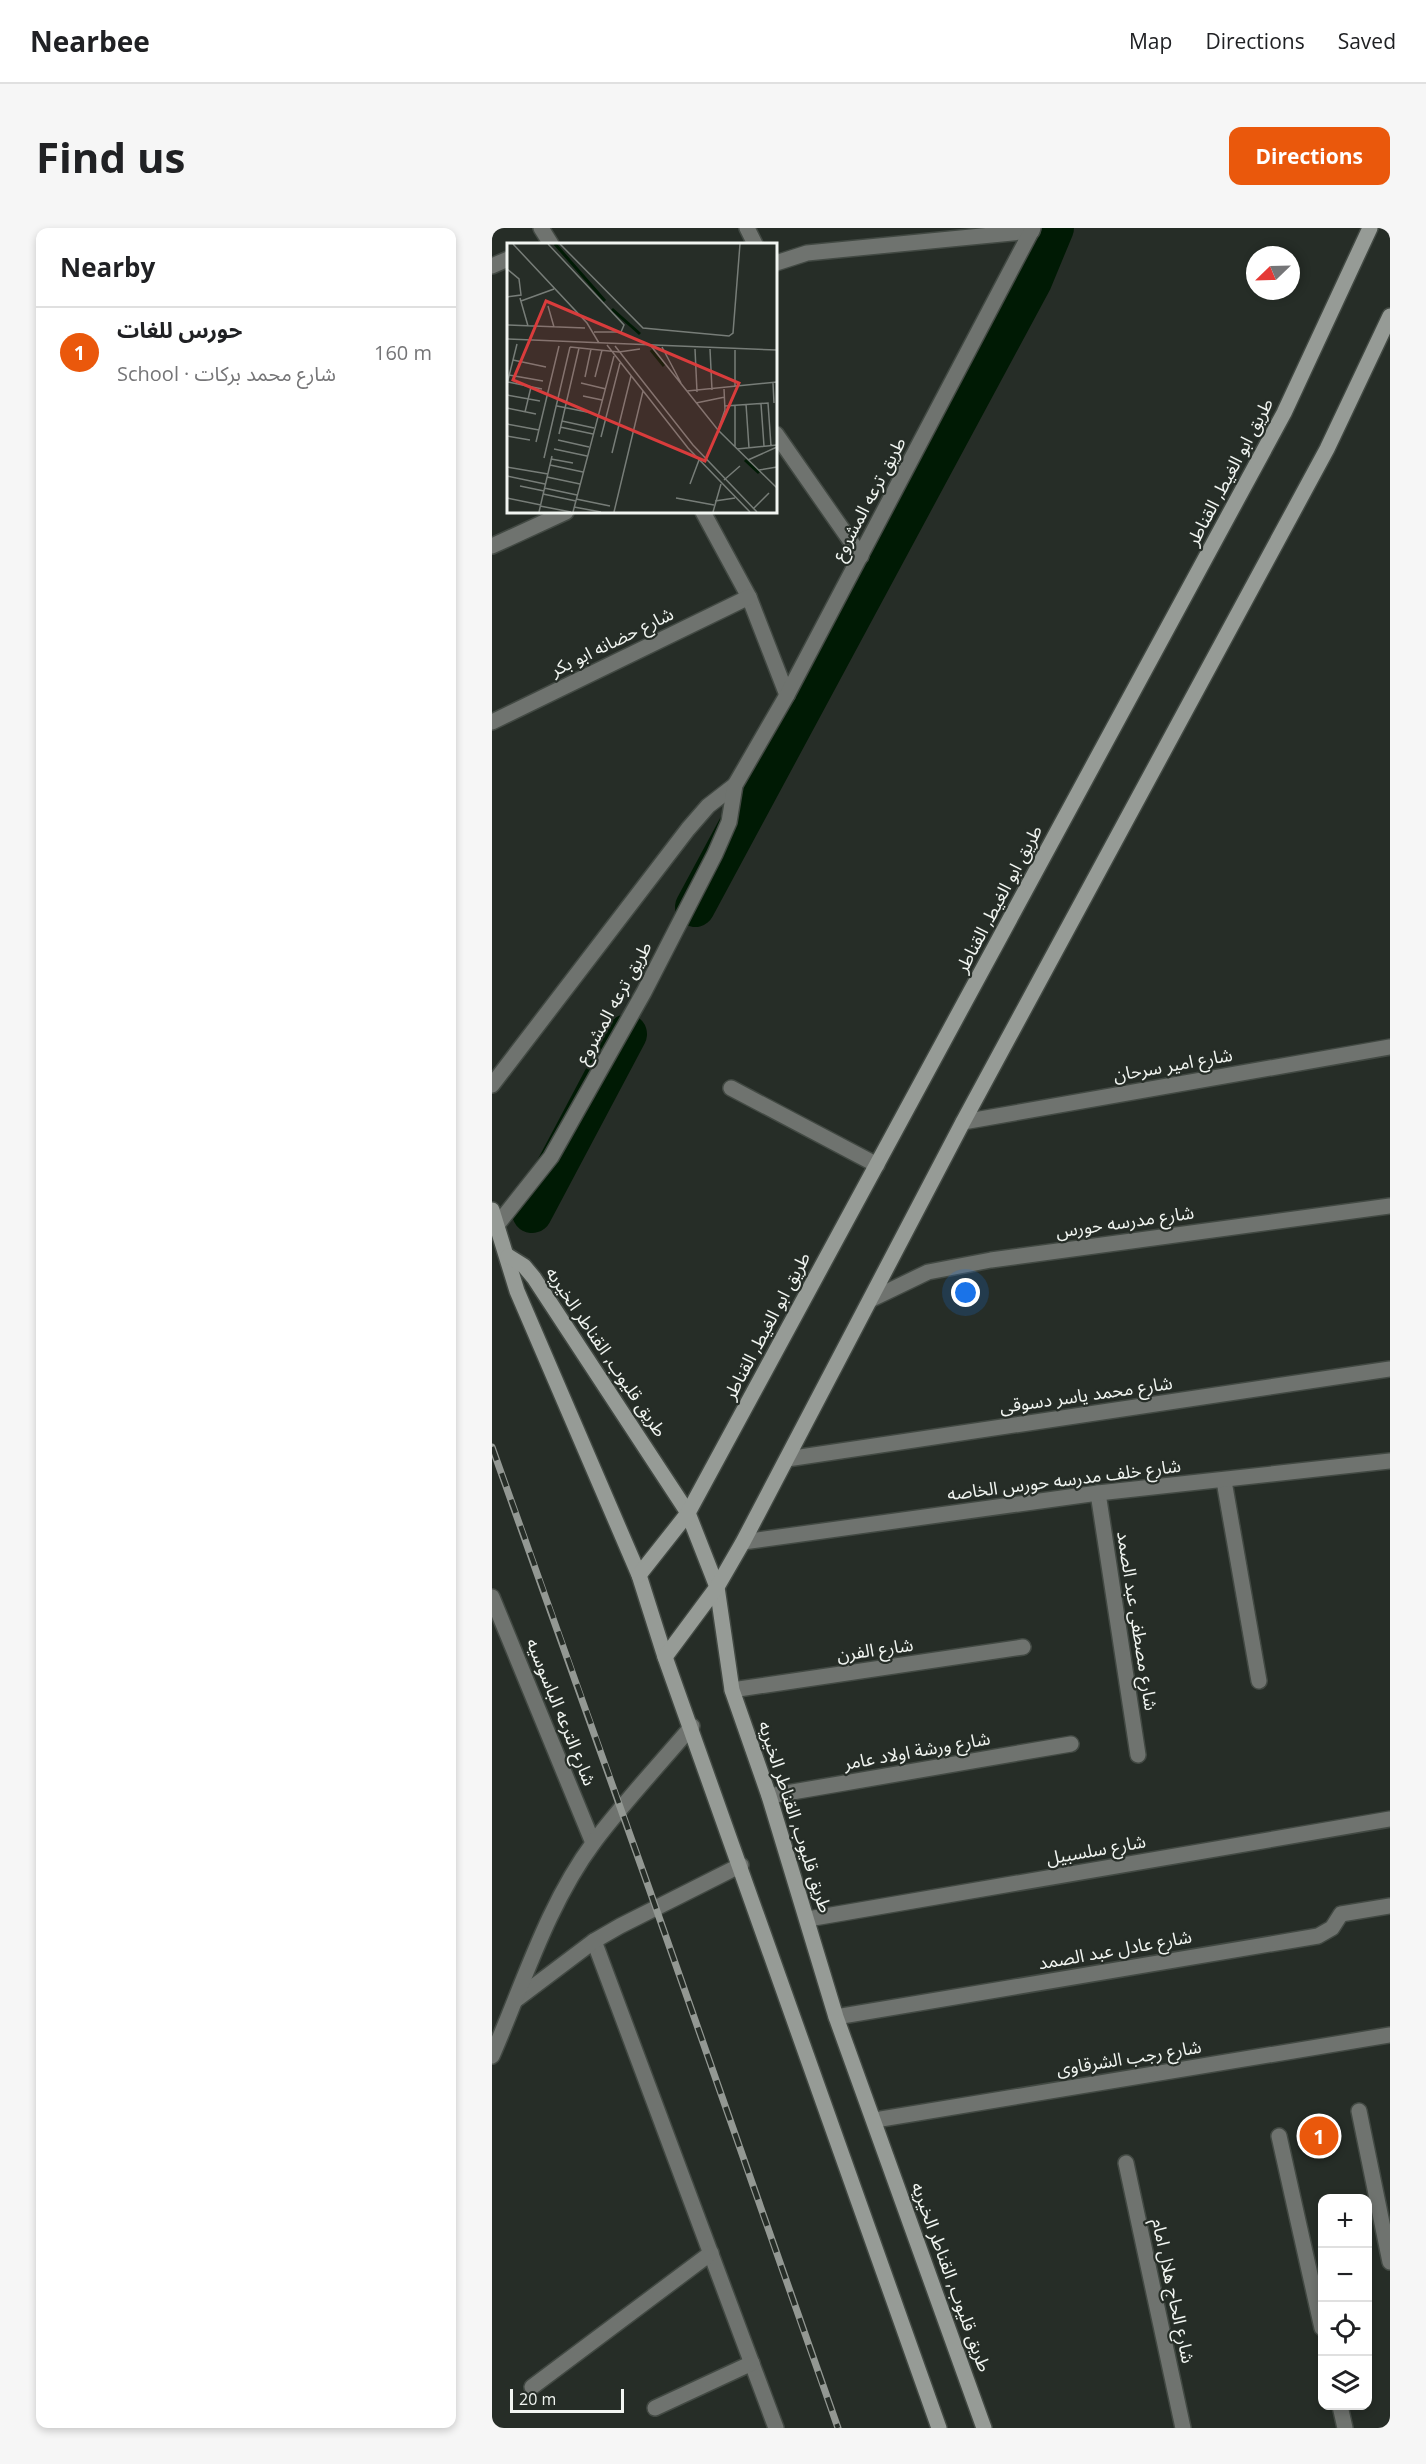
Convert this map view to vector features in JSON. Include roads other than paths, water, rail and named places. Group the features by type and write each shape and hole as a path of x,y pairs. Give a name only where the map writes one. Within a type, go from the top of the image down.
{"main road":[{"name":"طريق ابو الغيط, القناطر","path":"639,1575 688,1513 877,1165 1284,412 1370,228"},
{"path":"665,1657 717,1587 787,1459 963,1122 1327,449 1390,316"},
{"path":"495,1217 517,1291 639,1575 665,1657 692,1726 939,2428"},
{"name":"طريق قليوب, القناطر الخيريه","path":"508,1256 524,1266 534,1278 688,1513 717,1587 732,1690 769,1796 836,2017 984,2428"}],"street":[{"path":"747,228 754,243"},
{"path":"777,263 807,253 1033,230"},
{"name":"طريق ترعه المشروع","path":"495,1217 551,1157 644,992 715,854 729,822 735,785 787,694 1033,230"},
{"path":"492,266 507,259"},
{"path":"777,435 861,556"},
{"path":"492,546 564,513"},
{"path":"704,513 749,597 787,694"},
{"name":"شارع حضانه ابو بكر","path":"492,722 749,597"},
{"name":"طريق ترعه المشروع","path":"492,1085 688,829 708,806 735,785"},
{"name":"شارع امير سرحان","path":"963,1122 1390,1047"},
{"path":"730,1088 877,1165"},
{"name":"شارع مدرسه حورس","path":"872,1299 928,1272 991,1260 1390,1206"},
{"name":"شارع محمد ياسر دسوقى","path":"787,1459 1390,1369"},
{"name":"شارع خلف مدرسه حورس الخاصه","path":"742,1542 1098,1493 1390,1461"},
{"path":"1224,1481 1259,1681"},
{"name":"شارع مصطفى عبد الصمد","path":"1098,1493 1138,1755"},
{"name":"شارع الترعه الباسوسيه","path":"492,1597 593,1843"},
{"name":"شارع الفرن","path":"732,1690 1023,1647"},
{"path":"492,2056 548,1924 593,1843 692,1726"},
{"name":"شارع ورشة اولاد عامر","path":"769,1796 1071,1744"},
{"name":"شارع سلسبيل","path":"808,1919 1390,1819"},
{"path":"517,1999 594,1941 741,1865"},
{"name":"شارع عادل عبد الصمد","path":"836,2017 1318,1936 1332,1928 1341,1914 1390,1906"},
{"path":"594,1941 776,2428"},
{"name":"شارع رجب الشرقاوى","path":"874,2120 1390,2035"},
{"path":"1359,2111 1386,2225 1390,2262"},
{"path":"1279,2136 1318,2306"},
{"name":"شارع الحاج هلال امام","path":"1126,2163 1182,2428"},
{"path":"532,2387 711,2253"},
{"path":"654,2408 752,2363"},
{"path":"1341,2410 1345,2428"}],"waterway":[{"path":"695,907 1032,281 1054,228"},
{"path":"532,1213 627,1034"}],"railway":[{"path":"492,1447 838,2428"}],"place":[{"name":"حورس للغات","path":"1319,2136"}]}
